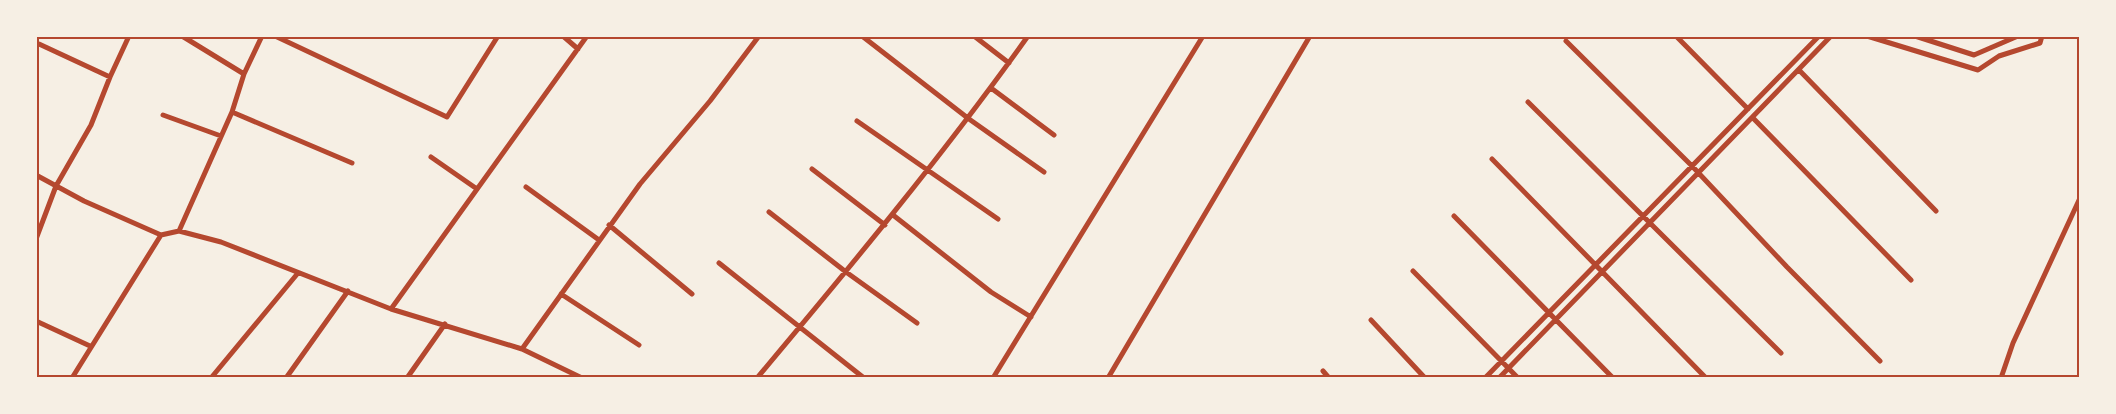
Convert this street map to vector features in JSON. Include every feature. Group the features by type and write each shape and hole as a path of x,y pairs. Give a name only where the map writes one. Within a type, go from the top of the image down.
{"street":[{"path":"36,239 56,186 91,125 129,36"},
{"path":"182,36 244,74"},
{"path":"179,232 222,136 244,74 262,36"},
{"path":"275,36 447,117 498,36"},
{"path":"563,36 578,49"},
{"path":"390,309 587,36"},
{"path":"522,350 609,225 640,184 710,101 759,36"},
{"path":"862,36 968,119 1044,172"},
{"path":"974,36 1009,64"},
{"path":"757,378 893,215 992,88 1028,36"},
{"path":"993,378 1203,36"},
{"path":"1108,378 1310,36"},
{"path":"1676,36 1748,109"},
{"path":"1485,378 1819,36"},
{"path":"1499,378 1832,36"},
{"path":"1867,36 1978,70 1999,56 2040,43 2042,36"},
{"path":"1915,36 1974,55 2018,36"},
{"path":"1566,41 1699,173 1787,267 1880,361"},
{"path":"39,44 110,77"},
{"path":"1799,70 1936,211"},
{"path":"992,88 1054,135"},
{"path":"1528,102 1781,353"},
{"path":"232,112 352,163"},
{"path":"163,115 222,136"},
{"path":"1753,118 1911,280"},
{"path":"857,121 998,219"},
{"path":"431,157 477,189"},
{"path":"1492,159 1706,378"},
{"path":"812,169 885,225"},
{"path":"36,175 84,201 161,235 179,232 221,242 390,309 445,324 522,350 582,378"},
{"path":"526,187 599,240"},
{"path":"2001,378 2014,343 2080,198"},
{"path":"769,212 846,272 917,323"},
{"path":"893,215 991,292 1031,317"},
{"path":"1454,216 1612,378"},
{"path":"609,225 692,294"},
{"path":"72,378 90,346 161,235"},
{"path":"719,263 864,378"},
{"path":"1413,271 1518,378"},
{"path":"211,378 298,273"},
{"path":"286,378 348,291"},
{"path":"561,294 639,345"},
{"path":"1371,320 1425,378"},
{"path":"36,321 90,346"},
{"path":"407,378 445,324"},
{"path":"1323,371 1329,378"}]}
